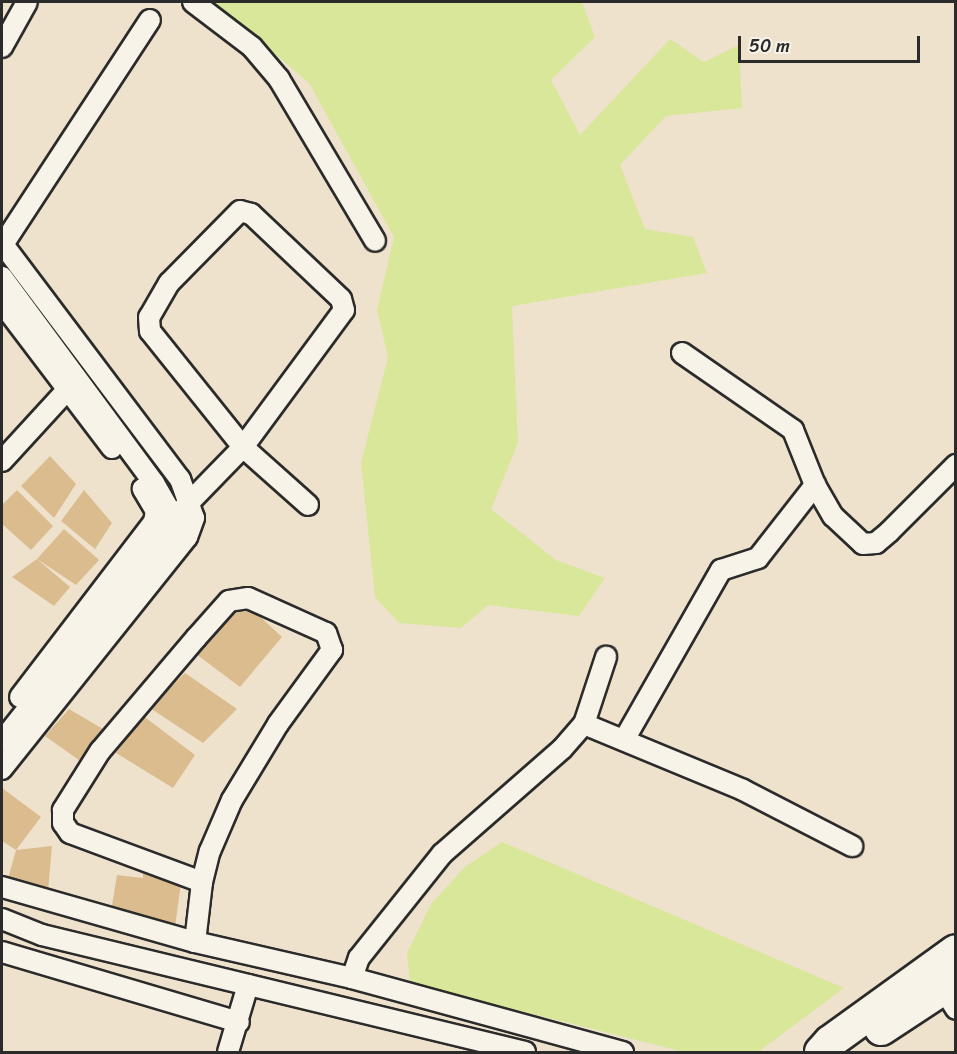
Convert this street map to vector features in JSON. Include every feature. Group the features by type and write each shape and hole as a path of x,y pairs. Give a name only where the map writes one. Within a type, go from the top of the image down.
{"highway":[{"path":"821,1053 830,1041 948,979"},
{"path":"847,1053 948,979"}],"street":[{"path":"2,47 27,2"},
{"path":"193,2 252,46 279,80 375,241"},
{"path":"2,769 187,537 194,518 191,501 169,463 2,245 150,20"},
{"path":"2,741 171,528 174,518 243,447 334,327 345,304 244,211 235,214 169,283 149,317 150,331 243,447 308,505"},
{"path":"2,277 154,483 174,518"},
{"path":"2,303 152,502 156,517 2,721"},
{"path":"682,353 793,430 815,485 833,516 852,537 862,544 876,543 956,465"},
{"path":"2,461 67,390"},
{"path":"624,740 721,570 758,558 815,485"},
{"path":"195,942 202,882 210,851 232,800 278,724 332,650 326,633 248,598 229,601 196,638 100,751 63,810 63,823 70,833 202,882"},
{"path":"352,978 359,958 442,854 562,749 584,724 606,657"},
{"path":"584,724 743,790 852,846"},
{"path":"2,887 195,942 352,978 623,1053"},
{"path":"2,920 42,935 525,1053"},
{"path":"2,952 239,1022"},
{"path":"228,1053 239,1022 248,985"}],"green space":[{"path":"214,2 582,2 595,37 551,80 580,135 670,39 704,62 739,45 742,108 666,116 620,165 645,229 693,237 707,273 512,306 518,443 491,509 556,560 605,578 579,616 488,605 461,628 399,623 375,597 361,463 388,357 377,310 394,237 309,83"},
{"path":"502,842 844,988 758,1052 684,1052 410,983 407,953 431,904 465,867"}],"building":[{"path":"50,456 76,484 54,518 21,486"},
{"path":"17,490 53,526 31,550 2,524 2,505"},
{"path":"84,490 112,523 95,549 61,521"},
{"path":"64,529 99,560 76,585 37,559"},
{"path":"37,559 70,587 54,606 12,577"},
{"path":"239,597 282,637 240,687 196,654"},
{"path":"185,673 237,709 203,743 150,708"},
{"path":"69,709 103,729 83,763 45,736"},
{"path":"142,715 195,755 173,788 116,753"},
{"path":"2,788 41,817 16,850 2,841"},
{"path":"52,846 48,891 7,882 16,850"},
{"path":"143,872 181,883 175,927 111,911 117,875 143,878"}]}
